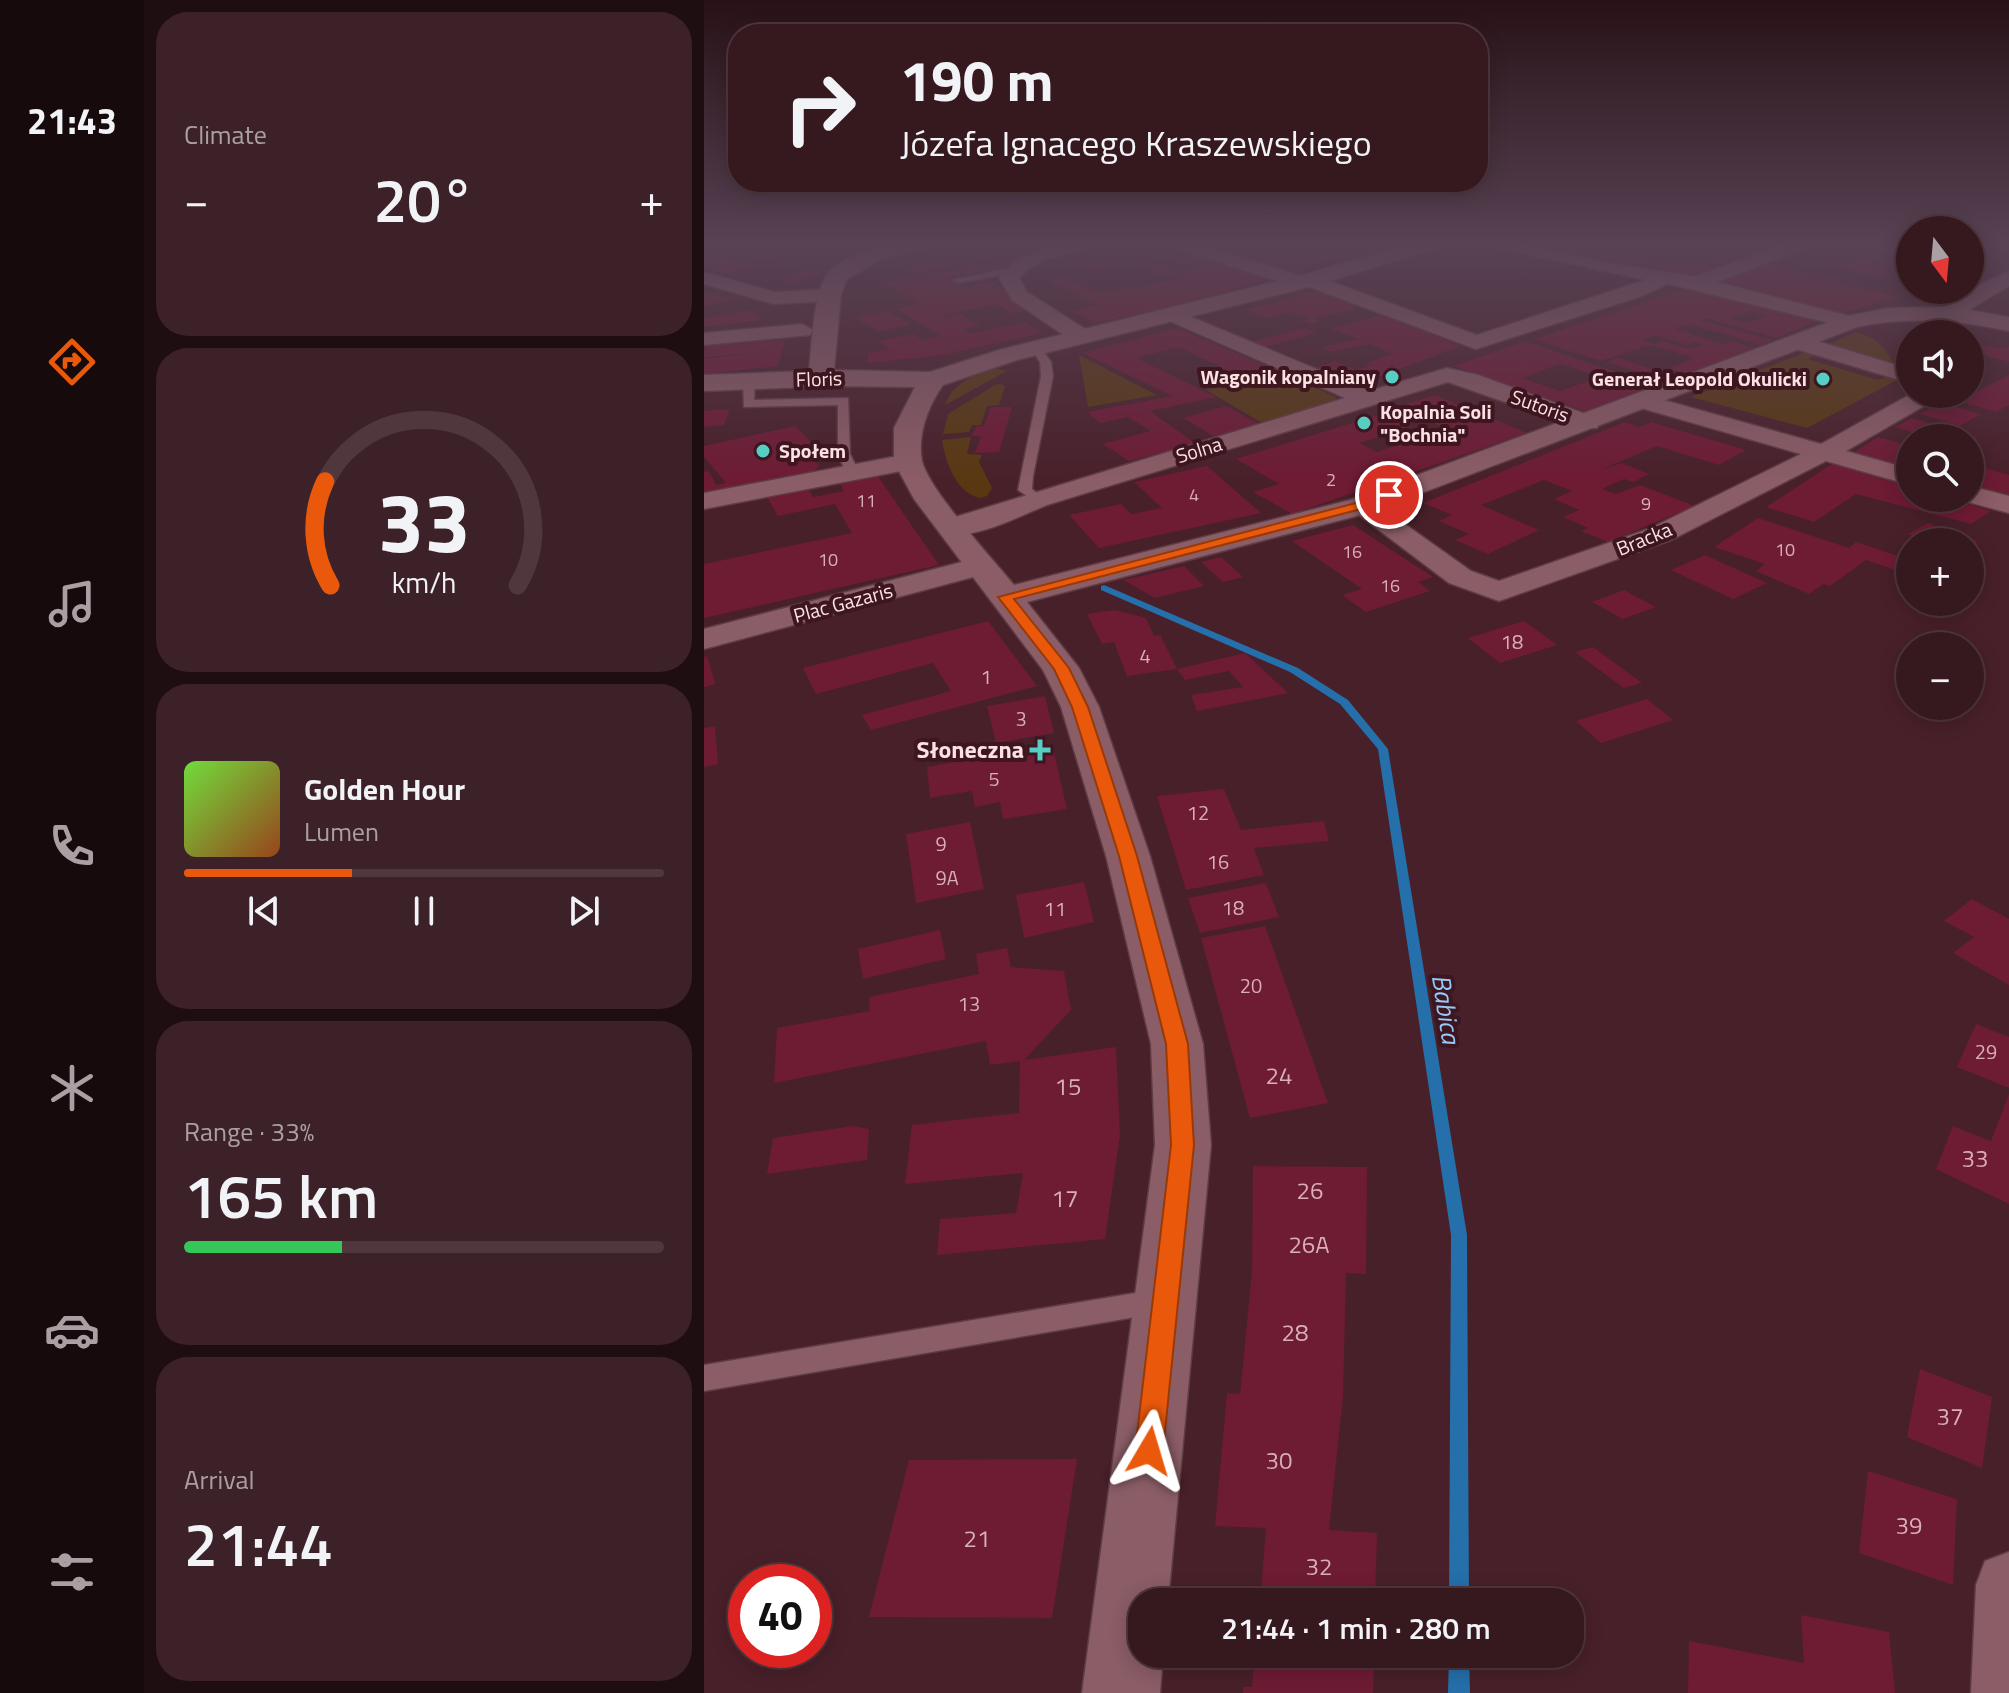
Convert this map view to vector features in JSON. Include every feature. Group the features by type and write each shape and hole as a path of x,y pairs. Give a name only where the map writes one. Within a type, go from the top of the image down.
{"street":[{"path":"821,378 827,323"},
{"path":"1060,323 1082,337"},
{"path":"1121,1693 1183,1145 1177,1044 1128,856 1080,707 1061,668 925,493 908,462 908,428 915,409 934,380 970,365 1139,323"},
{"path":"1191,323 1367,399"},
{"path":"1423,323 1476,342 1536,323"},
{"path":"1005,597 1361,506 1588,423 1846,323"},
{"path":"704,339 802,330"},
{"path":"1797,342 1896,372"},
{"name":"Solna","path":"952,527 980,521 1037,499 1447,375"},
{"name":"Sutoris","path":"1447,375 1470,380 1588,423"},
{"name":"Floris","path":"704,383 821,378 934,380"},
{"path":"1642,401 1896,473"},
{"name":"Bracka","path":"1361,506 1460,577 1499,592 1661,534 1823,453 1903,408"},
{"path":"704,501 908,462"},
{"path":"1984,498 2009,505"},
{"name":"Plac Gazaris","path":"704,639 981,566"},
{"path":"2006,1693 2009,1585"}],"lane":[{"path":"1036,348 1046,364 1044,394 1025,490 1037,499"},
{"path":"749,381 748,404 844,401 844,454 852,472"},
{"path":"704,1378 1167,1300"}],"shaded area":[{"path":"1855,332 1878,343 1893,363 1828,345"},
{"path":"1806,352 1816,355 1808,359 1877,380 1888,376 1896,378 1807,428 1691,397"},
{"path":"1079,355 1157,395 1088,407"},
{"path":"993,368 1007,371 945,405 958,386"},
{"path":"1278,371 1336,397 1335,401 1262,423 1206,390"},
{"path":"1001,384 1005,386 999,405 987,406 981,425 972,425 969,432 943,434 948,414"},
{"path":"971,437 967,454 982,455 979,462 992,488 987,496 980,498 964,490 958,483 949,466 942,440"}],"building":[{"path":"704,323 740,323 704,327"},
{"path":"864,323 911,324 880,332"},
{"path":"920,323 975,323 980,326 964,329 971,334 1027,323 1043,333 944,355 867,363 868,353 889,349 879,341 914,334 922,340 941,336"},
{"path":"1352,323 1401,323 1461,346 1356,385 1315,368 1335,361 1357,370 1371,365 1366,363 1393,354 1370,344 1331,352 1322,347 1358,339 1331,329"},
{"path":"1583,323 1712,323 1772,340 1761,345 1689,324 1675,329 1723,344 1732,341 1754,348 1687,374 1669,368 1694,358 1650,345 1600,361 1534,339","holes":["1656,335 1686,345 1695,342 1704,345 1691,349 1662,341 1653,344 1643,340"]},
{"path":"1724,323 1813,323 1777,338"},
{"path":"1177,328 1278,371 1246,379 1179,347 1136,358 1216,397 1150,411 1196,444 1129,461 1103,444 1151,431 1128,417 1100,423 1087,412 1172,396 1083,353"},
{"path":"1304,328 1317,333 1265,347 1252,342"},
{"path":"785,340 778,366 704,374 704,359 745,354 704,357 706,345"},
{"path":"1526,341 1655,385 1585,411 1453,366","holes":["1560,364 1601,377 1560,391 1522,378"]},
{"path":"1984,345 1999,349 2009,346 2009,362 1984,356"},
{"path":"1618,358 1674,376 1663,380 1607,362"},
{"path":"2009,375 2009,405 1996,412 1983,408 1984,388"},
{"path":"1435,395 1527,433 1292,514 1253,492 1279,484 1236,459 1384,413 1413,426 1359,443 1377,452 1447,429 1397,407"},
{"path":"1226,406 1259,424 1215,437 1183,418"},
{"path":"991,407 1012,407 999,452 975,453 981,436 972,436 976,426 984,426"},
{"path":"1931,408 1959,408 1981,414 1964,424 1953,424 1920,414"},
{"path":"730,409 724,425 704,427 704,411"},
{"path":"1912,418 1933,424 1901,424"},
{"path":"1625,422 1639,427 1651,422 1746,450 1719,465 1657,446 1600,470 1622,463 1649,474 1633,482 1624,479 1602,489 1616,494 1640,485 1695,506 1608,542 1581,531 1588,528 1563,517 1579,510 1554,499 1572,491 1544,480 1481,505 1539,530 1488,554 1455,540 1469,534 1439,521 1452,515 1423,503"},
{"name":"Społem","path":"795,426 829,459 816,462 820,466 812,472 704,492 704,472 709,471 716,485 726,483 704,457 704,446"},
{"path":"1878,437 1896,442 1896,464 1855,452"},
{"path":"1832,464 1896,483 1896,504 1856,494 1814,522 1766,507"},
{"path":"1207,466 1261,513 1099,548 1069,515 1121,504 1131,514 1162,508 1134,482"},
{"path":"1984,467 2009,475 2009,497 1984,490"},
{"path":"877,475 939,565 704,618 704,564 852,533 835,504 778,516 767,497 808,489 813,497 844,491 839,482"},
{"path":"1991,511 1971,524 1925,512"},
{"path":"1758,518 1849,548 1856,542 1896,555 1896,570 1866,560 1830,586 1823,584 1809,594 1756,571 1765,564 1714,547"},
{"path":"1928,523 1942,528 1919,528"},
{"path":"1353,525 1433,577 1418,582 1430,591 1366,612 1342,595 1362,589 1292,541"},
{"path":"1705,555 1767,583 1733,599 1671,570"},
{"path":"1221,557 1243,577 1223,582 1201,562"},
{"path":"1184,566 1204,586 1155,598 1123,580"},
{"path":"1624,590 1656,607 1623,619 1592,602"},
{"path":"1115,610 1146,618 1154,636 1160,635 1177,669 1127,676 1114,642 1102,644 1087,614"},
{"path":"988,621 1037,686 871,730 862,715 951,691 933,663 816,694 803,668"},
{"path":"1524,621 1557,645 1500,663 1468,638"},
{"path":"1593,647 1642,683 1624,688 1575,652"},
{"path":"1245,653 1288,693 1197,711 1191,695 1243,687 1229,671 1185,680 1177,669"},
{"path":"707,656 715,684 704,687 704,657"},
{"path":"1045,696 1054,733 996,743 987,706"},
{"path":"1647,699 1673,720 1601,743 1576,721"},
{"path":"715,726 718,764 704,767 704,728"},
{"path":"1052,744 1067,809 1003,819 1000,802 975,807 972,791 930,798 927,767"},
{"path":"1224,789 1241,830 1324,821 1329,841 1254,848 1264,875 1186,890 1157,796"},
{"path":"970,822 984,889 916,903 906,834"},
{"path":"1084,882 1094,922 1024,938 1016,895"},
{"path":"1266,883 1279,917 1200,933 1188,898"},
{"path":"1972,899 2009,919 2009,985 1953,953 1974,937 1944,921"},
{"path":"1265,926 1328,1103 1250,1118 1201,938"},
{"path":"940,930 946,959 863,979 858,949"},
{"path":"1007,948 1011,967 1064,971 1071,1010 1024,1060 1116,1047 1120,1135 1105,1239 937,1255 940,1219 1016,1213 1023,1173 905,1184 912,1125 1019,1113 1020,1061 990,1065 986,1041 774,1083 777,1028 870,1011 869,997 979,974 976,954"},
{"path":"1976,1024 2009,1037 2009,1088 1957,1067"},
{"path":"2009,1094 2009,1204 1936,1169 1953,1126 1991,1141"},
{"path":"853,1126 869,1129 867,1160 767,1174 773,1138"},
{"path":"1253,1166 1367,1167 1366,1274 1346,1273 1343,1396 1329,1530 1377,1533 1375,1588 1261,1588 1266,1528 1215,1526 1227,1393 1240,1394 1252,1272"},
{"path":"1920,1369 1992,1397 1982,1468 1907,1437"},
{"path":"1077,1459 1052,1618 869,1617 909,1460"},
{"path":"1868,1471 1957,1499 1953,1585 1859,1553"},
{"path":"1801,1615 1889,1632 1895,1693 1688,1693 1689,1641 1804,1663"},
{"path":"1254,1668 1374,1668 1373,1693 1243,1693 1243,1687 1252,1687"}],"waterway":[{"name":"Babica","path":"1104,588 1294,670 1344,702 1383,749 1459,1235 1459,1588"},
{"name":"Babica","path":"1459,1668 1459,1693"}],"place":[{"name":"Wagonik kopalniany","path":"1392,377"},
{"name":"Generał Leopold Okulicki","path":"1823,379"},
{"name":"Kopalnia Soli \"Bochnia\"","path":"1364,423"},
{"name":"Społem","path":"763,451"},
{"name":"Słoneczna","path":"1040,750"}],"route":[{"path":"1149,1451 1183,1145 1177,1044 1128,856 1080,707 1061,668 1005,597 1361,506 1389,495"}]}
